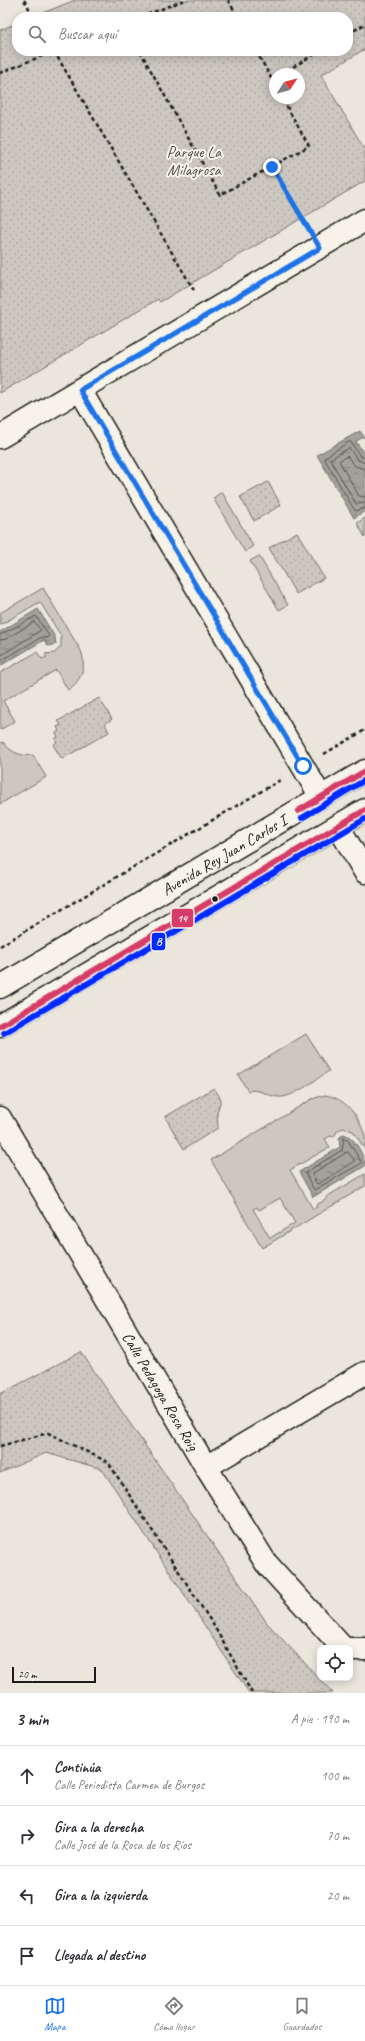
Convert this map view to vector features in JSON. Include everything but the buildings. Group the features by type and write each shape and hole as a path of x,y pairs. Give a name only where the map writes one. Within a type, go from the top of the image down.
{"street":[{"path":"0,437 365,220"},
{"path":"80,390 321,797"},
{"name":"Avenida Rey Juan Carlos I","path":"0,987 365,771"},
{"name":"Avenida Rey Juan Carlos I","path":"0,1026 365,810"},
{"path":"338,826 365,872"},
{"name":"Calle Pedagoga Rosa Roig","path":"0,1118 206,1467 266,1563 340,1645"},
{"path":"206,1467 365,1373"},
{"path":"353,1649 365,1648"}],"path":[{"path":"24,0 31,12"},
{"path":"154,12 185,0"},
{"path":"228,0 235,12"},
{"path":"353,31 365,24"},
{"path":"0,73 42,56"},
{"path":"57,56 208,314"},
{"path":"143,56 220,195 309,146 285,104"},
{"path":"259,56 269,71"},
{"path":"291,68 312,56"},
{"path":"272,167 320,248"},
{"path":"323,755 365,730"},
{"path":"0,946 284,778"},
{"path":"0,1446 48,1433 108,1462 214,1626 252,1693"}],"green space":[{"name":"Parque La Milagrosa","path":"75,0 365,0 365,49 321,75 365,150 365,181 160,302 158,299 0,393 0,30 12,25 12,56 353,56 353,12 45,12"},
{"path":"268,482 281,505 254,521 240,497"},
{"path":"222,492 253,546 245,552 213,498"},
{"path":"365,518 365,537 357,523"},
{"path":"297,532 324,578 296,594 269,548"},
{"path":"259,556 288,605 279,610 250,561"},
{"path":"43,588 81,651 83,657 82,673 73,686 68,690 56,670 3,701 15,721 0,730 0,673 37,652 42,659 47,657 45,654 55,653 61,646 61,636 40,602 0,625 0,613"},
{"path":"99,698 112,719 105,724 109,732 62,759 53,745 57,742 55,739 58,737 56,733 59,731 57,727 61,725 58,721"},
{"path":"3,742 9,749 16,753 33,755 46,777 0,804 0,744"},
{"path":"306,1034 329,1071 297,1092 284,1097 274,1096 260,1091 248,1091 238,1075"},
{"path":"214,1088 221,1099 217,1113 218,1128 184,1149 165,1117"},
{"path":"325,1095 339,1100 350,1108 361,1126 365,1145 365,1149 353,1131 343,1128 337,1131 334,1137 330,1136 325,1139 330,1147 290,1170 313,1209 317,1207 316,1205 327,1199 326,1197 365,1174 365,1186 262,1248 211,1160 312,1099","holes":["280,1198 295,1223 270,1238 253,1209 257,1207 259,1210"]},
{"path":"81,1352 267,1623 317,1676 317,1681 322,1681 333,1693 249,1693 102,1469 46,1453 0,1473 0,1394"}],"water":[{"path":"360,431 364,437 356,441 365,456 365,511 354,518 317,455"},
{"path":"38,609 55,637 56,644 48,646 44,640 0,666 0,632"},
{"path":"343,1134 347,1135 355,1142 363,1157 365,1166 313,1197 299,1172 340,1147 339,1138"}],"transit line":[{"name":"14","path":"298,811 365,771"},
{"name":"B","path":"302,818 365,780"},
{"name":"14","path":"0,1026 365,810"},
{"name":"B","path":"4,1033 365,819"}],"route":[{"path":"272,167 320,248 80,390 303,766"}]}
